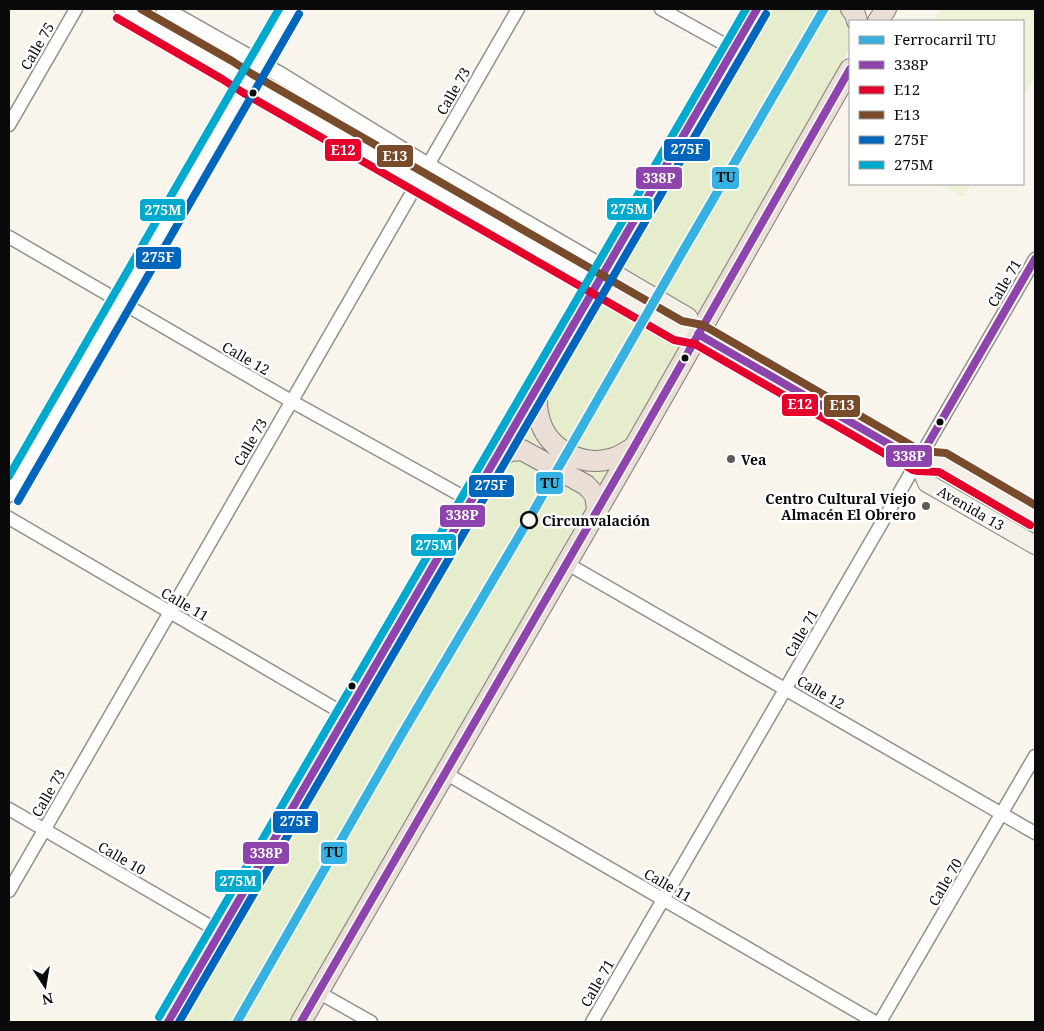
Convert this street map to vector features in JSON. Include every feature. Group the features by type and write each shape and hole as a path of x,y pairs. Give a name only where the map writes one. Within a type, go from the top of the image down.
{"highway":[{"path":"168,1022 756,9"},
{"path":"851,9 857,20"},
{"path":"879,20 886,9"},
{"path":"301,1022 634,447 849,71"},
{"path":"537,386 539,418 545,432 554,445 566,454 585,460 598,461 611,459 634,447"},
{"path":"496,457 511,451 522,450 586,485 595,496 597,510"}],"main road":[{"name":"Avenida 13","path":"601,276 688,317 698,334 918,461 942,462 1035,516"},
{"name":"Avenida 13","path":"918,461 927,483 1035,545"}],"street":[{"name":"Calle 75","path":"9,124 76,9"},
{"name":"Avenida 13","path":"122,9 417,181 601,276"},
{"name":"Avenida 13","path":"164,9 259,63 428,165 601,276"},
{"path":"9,496 290,9"},
{"name":"Calle 73","path":"9,891 417,181 518,9"},
{"path":"661,9 733,50"},
{"name":"Calle 12","path":"9,237 291,401 471,501"},
{"name":"Calle 71","path":"592,1022 1035,259"},
{"name":"Calle 11","path":"9,518 346,715"},
{"name":"Calle 12","path":"566,563 1035,833"},
{"name":"Calle 70","path":"880,1022 1035,756"},
{"name":"Calle 11","path":"445,773 875,1022"},
{"name":"Calle 10","path":"9,809 220,932"},
{"path":"318,992 371,1022"}],"green space":[{"path":"769,9 842,9 849,24 848,51 701,317 616,269"},
{"path":"940,9 1035,9 1035,76 1024,95 1024,20 934,20"},
{"path":"940,185 970,185 963,197"},
{"path":"602,294 686,342 628,441 619,449 593,455 563,444 548,422 546,392"},
{"path":"532,415 539,440 575,467 592,471 613,468 600,493 513,446"},
{"path":"520,455 586,491 592,502 295,1022 180,1022 506,459"},
{"path":"935,469 944,469 1035,522 1035,534 937,477"}],"rail line":[{"name":"TU","path":"237,1022 399,739 529,519 824,9"}],"transit line":[{"name":"E13","path":"141,9 682,321 703,325 921,451 946,453 1035,505"},
{"name":"275M","path":"9,476 279,9"},
{"name":"275M","path":"159,1017 746,9"},
{"name":"338P","path":"168,1022 757,9"},
{"name":"275F","path":"18,501 299,14"},
{"name":"275F","path":"179,1022 766,14"},
{"name":"E12","path":"117,18 242,92 674,340 695,344 913,470 939,472 1030,525"},
{"name":"338P","path":"301,1022 634,447 849,71"},
{"name":"338P","path":"698,334 918,461 1035,259"}],"place":[{"name":"Vea","path":"731,459"},
{"name":"Centro Cultural Viejo Almacén El Obrero","path":"926,506"},
{"name":"Circunvalación","path":"529,520"}]}
